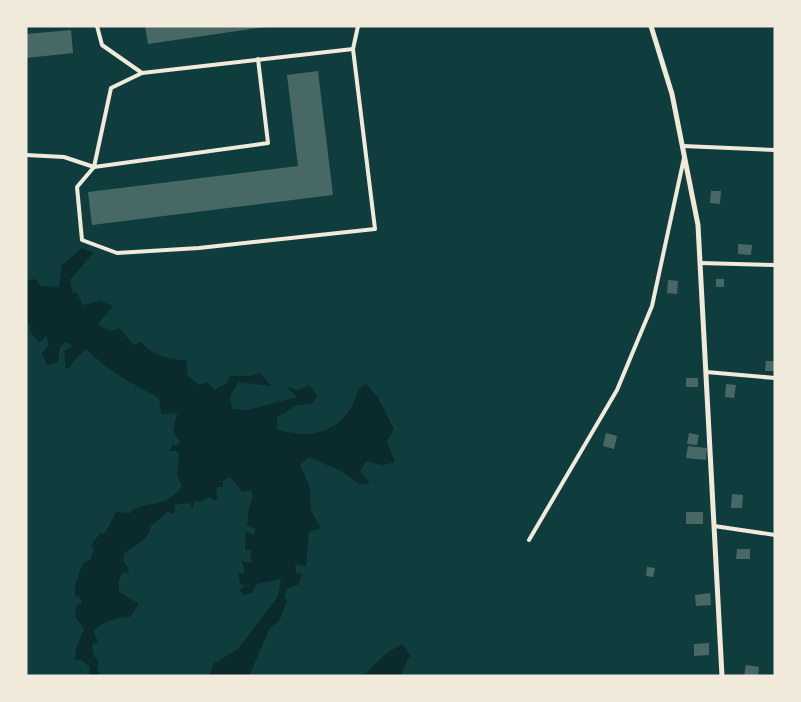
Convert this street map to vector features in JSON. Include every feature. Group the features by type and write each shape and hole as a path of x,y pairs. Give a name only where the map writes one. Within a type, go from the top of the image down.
{"street":[{"path":"651,26 672,94 698,225 722,676"}],"lane":[{"path":"97,26 102,45 142,73"},
{"path":"353,49 142,73 111,88 94,167 77,187 82,240 117,253 199,248 375,229 353,49 358,26"},
{"path":"26,155 64,158 94,167 268,143 258,59"},
{"path":"683,146 775,150"},
{"path":"529,540 617,390 652,306 685,156"},
{"path":"700,263 775,265"},
{"path":"706,372 775,378"},
{"path":"714,526 775,534"}],"water":[{"path":"82,248 93,253 70,280 72,292 77,293 83,305 100,301 113,306 97,325 111,331 120,328 133,345 141,342 145,347 162,356 186,360 188,376 199,385 207,382 215,390 227,383 230,376 250,376 260,373 271,386 239,382 230,396 232,409 247,410 297,397 287,387 298,390 309,385 317,395 312,404 297,405 277,417 277,429 290,433 316,433 328,429 347,414 354,402 358,389 366,384 377,396 394,429 387,442 395,462 382,465 366,461 360,471 370,483 360,484 341,471 309,457 300,465 310,488 311,511 321,528 309,532 306,566 295,564 296,573 303,574 298,585 288,588 284,595 287,601 279,621 270,628 249,676 209,676 214,663 237,650 277,598 281,579 257,584 252,593 244,595 239,590 251,583 243,586 240,583 238,572 243,574 245,570 241,561 252,563 250,556 252,549 245,550 246,532 254,534 256,529 247,526 253,495 251,491 242,492 230,477 223,481 223,487 217,487 216,495 219,498 215,501 209,497 199,502 195,500 193,508 189,503 175,505 174,514 168,512 151,526 144,539 124,554 124,563 128,567 129,572 122,573 119,580 119,592 139,604 130,617 110,620 93,631 98,642 92,644 94,656 99,662 97,667 100,676 89,676 90,667 81,660 75,660 76,649 84,629 75,616 77,604 82,604 80,597 75,596 75,586 83,563 90,560 94,550 91,546 100,533 105,533 116,512 129,513 142,506 162,502 175,494 182,486 177,475 179,454 176,451 169,451 173,444 176,446 180,442 173,432 177,413 161,414 159,398 111,370 86,349 69,369 66,368 64,351 73,346 66,342 60,347 58,362 47,365 42,353 49,345 46,336 39,343 30,331 31,325 26,324 26,281 36,279 40,286 59,287 62,265"},
{"path":"402,644 410,655 400,676 362,676 387,653"}],"building":[{"path":"145,26 265,26 265,27 148,44"},
{"path":"71,30 73,53 26,58 26,34"},
{"path":"318,71 333,195 92,225 88,192 298,166 287,75"},
{"path":"711,191 721,191 720,204 710,203"},
{"path":"738,244 752,245 751,255 738,254"},
{"path":"716,279 724,279 724,287 716,287"},
{"path":"668,280 678,281 677,294 667,293"},
{"path":"766,361 775,361 775,371 765,371"},
{"path":"686,378 698,378 698,387 686,387"},
{"path":"726,384 736,385 734,398 725,397"},
{"path":"606,433 617,436 614,449 603,446"},
{"path":"689,433 699,435 697,445 687,444"},
{"path":"688,446 707,448 706,460 686,458"},
{"path":"732,494 743,495 742,508 731,508"},
{"path":"686,512 703,512 703,524 686,524"},
{"path":"737,549 750,549 750,559 736,559"},
{"path":"647,567 655,568 653,577 646,576"},
{"path":"710,593 711,605 696,606 695,595"},
{"path":"709,643 709,655 694,656 694,644"},
{"path":"746,665 759,667 758,676 744,676"}]}
